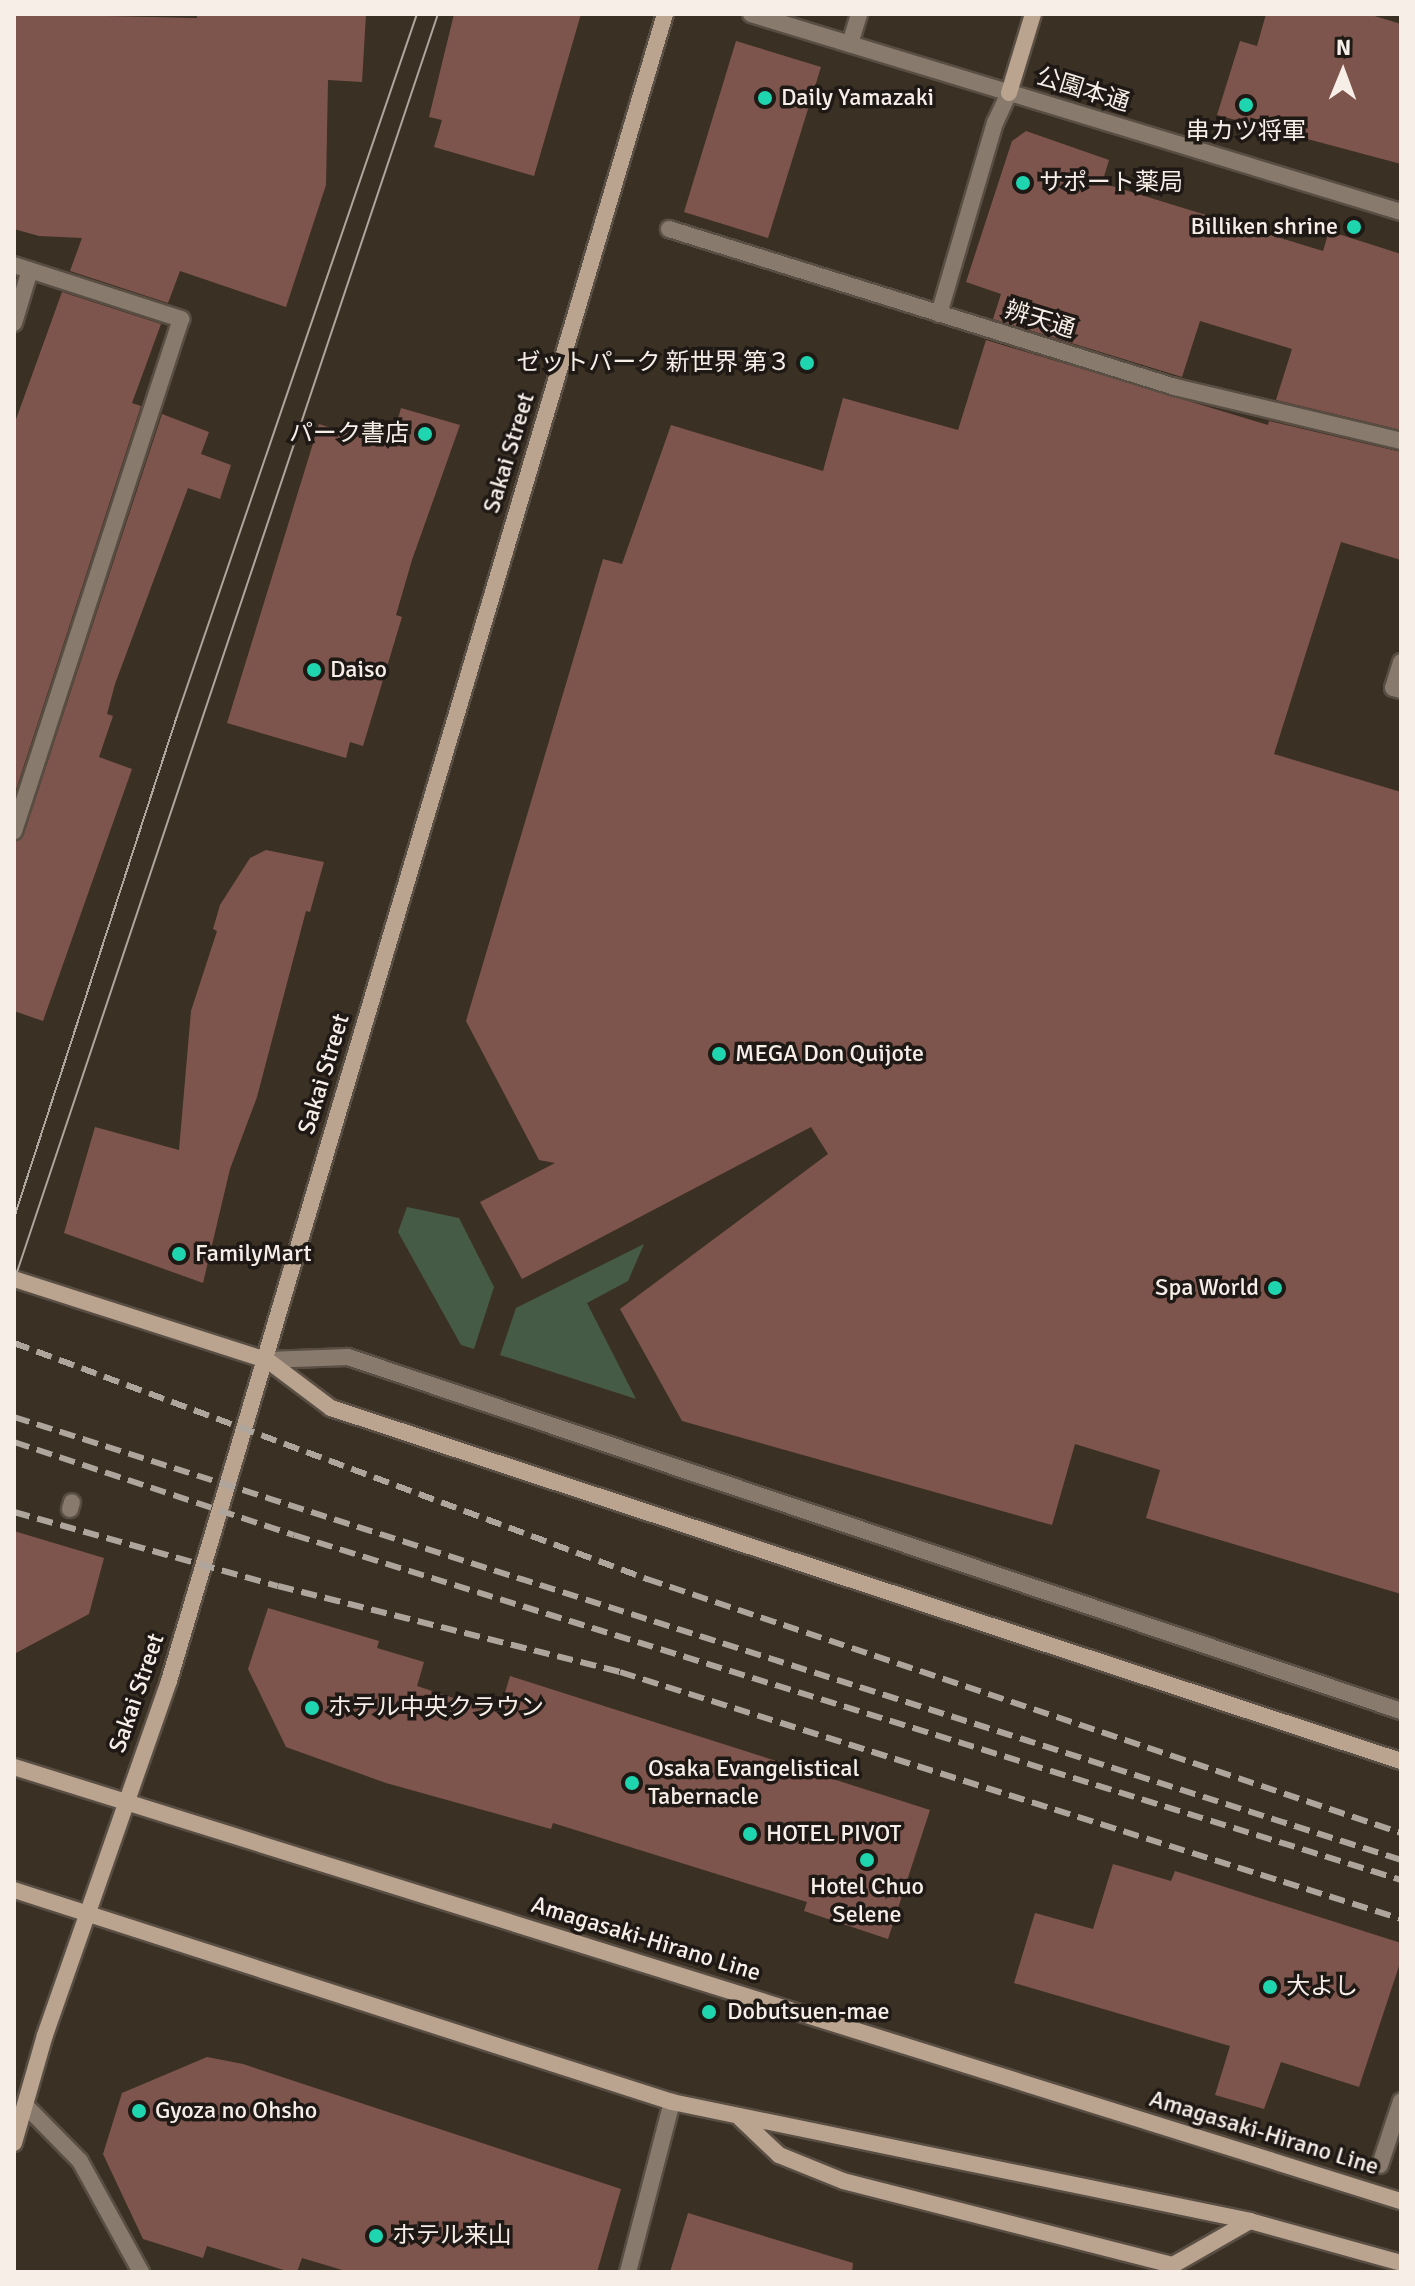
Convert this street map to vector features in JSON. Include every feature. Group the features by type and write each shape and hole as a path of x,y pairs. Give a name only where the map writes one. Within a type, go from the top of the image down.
{"street":[{"name":"Sakai Street","path":"14,2143 87,1913 169,1681 665,14"},
{"name":"公園本通","path":"751,14 1401,212"},
{"path":"850,44 859,14"},
{"path":"939,314 1033,14"},
{"name":"辨天通","path":"669,229 1175,387 1401,441"},
{"path":"14,323 22,268 181,319 14,831"},
{"path":"1401,662 1393,688 1401,690"},
{"path":"14,1279 267,1360 331,1408 1401,1761"},
{"path":"267,1360 348,1357 1401,1711"},
{"name":"Amagasaki-Hirano Line","path":"14,1767 1401,2201"},
{"path":"14,1890 672,2102 1250,2221 1401,2263"},
{"path":"1380,2165 1401,2101"},
{"path":"628,2272 672,2102"},
{"path":"25,2105 80,2161 141,2272"},
{"path":"739,2117 779,2155 843,2181 1173,2265 1250,2221"}],"green space":[{"path":"407,1207 459,1218 494,1287 474,1349 461,1345 398,1232"},
{"path":"644,1244 628,1281 587,1303 636,1399 500,1355 516,1308"}],"building":[{"path":"14,14 197,18 197,14 366,14 362,82 328,80 326,185 286,307 180,271 168,303 70,271 82,238 39,236 14,229"},
{"path":"454,14 581,14 534,176 434,147 442,120 429,117"},
{"path":"1266,14 1368,14 1401,24 1401,164 1217,115 1240,41 1257,46"},
{"path":"736,41 821,67 768,238 684,212"},
{"path":"1026,131 1109,160 1102,183 1323,251 1329,231 1401,254 1401,430 1276,400 1292,349 1200,321 1182,377 993,319 1001,294 966,282 1012,141"},
{"path":"62,292 161,324 132,403 141,406 14,796 14,425"},
{"path":"986,340 1268,425 1269,421 1401,452 1401,560 1341,542 1274,754 1401,792 1401,1594 1146,1518 1160,1470 1075,1444 1052,1525 682,1421 620,1309 828,1154 811,1127 522,1279 480,1202 555,1163 539,1160 466,1021 603,559 622,564 671,425 823,471 843,398 958,430"},
{"path":"401,408 460,425 412,560 396,615 402,617 363,746 350,742 346,758 227,723 319,424 390,447"},
{"path":"162,414 209,432 201,454 231,465 220,499 188,488 115,684 107,714 113,716 99,757 132,769 43,1021 14,1011 14,842 24,834"},
{"path":"266,850 324,862 310,912 306,911 257,1097 230,1169 203,1283 64,1233 95,1127 179,1150 191,1011 217,931 213,929 220,905 250,858"},
{"path":"14,1531 104,1558 89,1614 14,1654"},
{"path":"268,1608 379,1641 377,1648 424,1662 417,1686 499,1713 510,1676 930,1810 888,1939 804,1911 807,1902 553,1823 551,1829 386,1783 286,1747 248,1669"},
{"path":"1113,1864 1171,1881 1175,1871 1401,1943 1401,1960 1359,2087 1281,2062 1264,2109 1215,2095 1230,2046 1014,1983 1035,1913 1093,1929"},
{"path":"207,2057 243,2064 621,2189 597,2272 349,2272 302,2258 297,2272 290,2272 207,2246 203,2258 143,2239 103,2154 122,2093"},
{"path":"688,2213 853,2263 852,2272 670,2272"}],"tram line":[{"path":"14,1218 177,716 417,14"},
{"path":"14,1281 438,14"}],"railway":[{"path":"14,1343 647,1579 1401,1833"},
{"path":"14,1417 1401,1860"},
{"path":"14,1442 294,1535 1401,1880"},
{"path":"14,1512 278,1586 620,1672 1401,1919"}],"place":[{"name":"Daily Yamazaki","path":"765,98"},
{"name":"串カツ将軍","path":"1246,105"},
{"name":"サポート薬局","path":"1023,183"},
{"name":"Billiken shrine","path":"1354,227"},
{"name":"ゼットパーク 新世界 第３","path":"807,363"},
{"name":"パーク書店","path":"425,434"},
{"name":"Daiso","path":"314,670"},
{"name":"MEGA Don Quijote","path":"719,1054"},
{"name":"FamilyMart","path":"179,1254"},
{"name":"Spa World","path":"1275,1288"},
{"name":"ホテル中央クラウン","path":"312,1708"},
{"name":"Osaka Evangelistical Tabernacle","path":"632,1783"},
{"name":"HOTEL PIVOT","path":"750,1834"},
{"name":"Hotel Chuo Selene","path":"867,1860"},
{"name":"大よし","path":"1270,1987"},
{"name":"Dobutsuen-mae","path":"709,2012"},
{"name":"Gyoza no Ohsho","path":"139,2111"},
{"name":"ホテル来山","path":"376,2236"}]}
